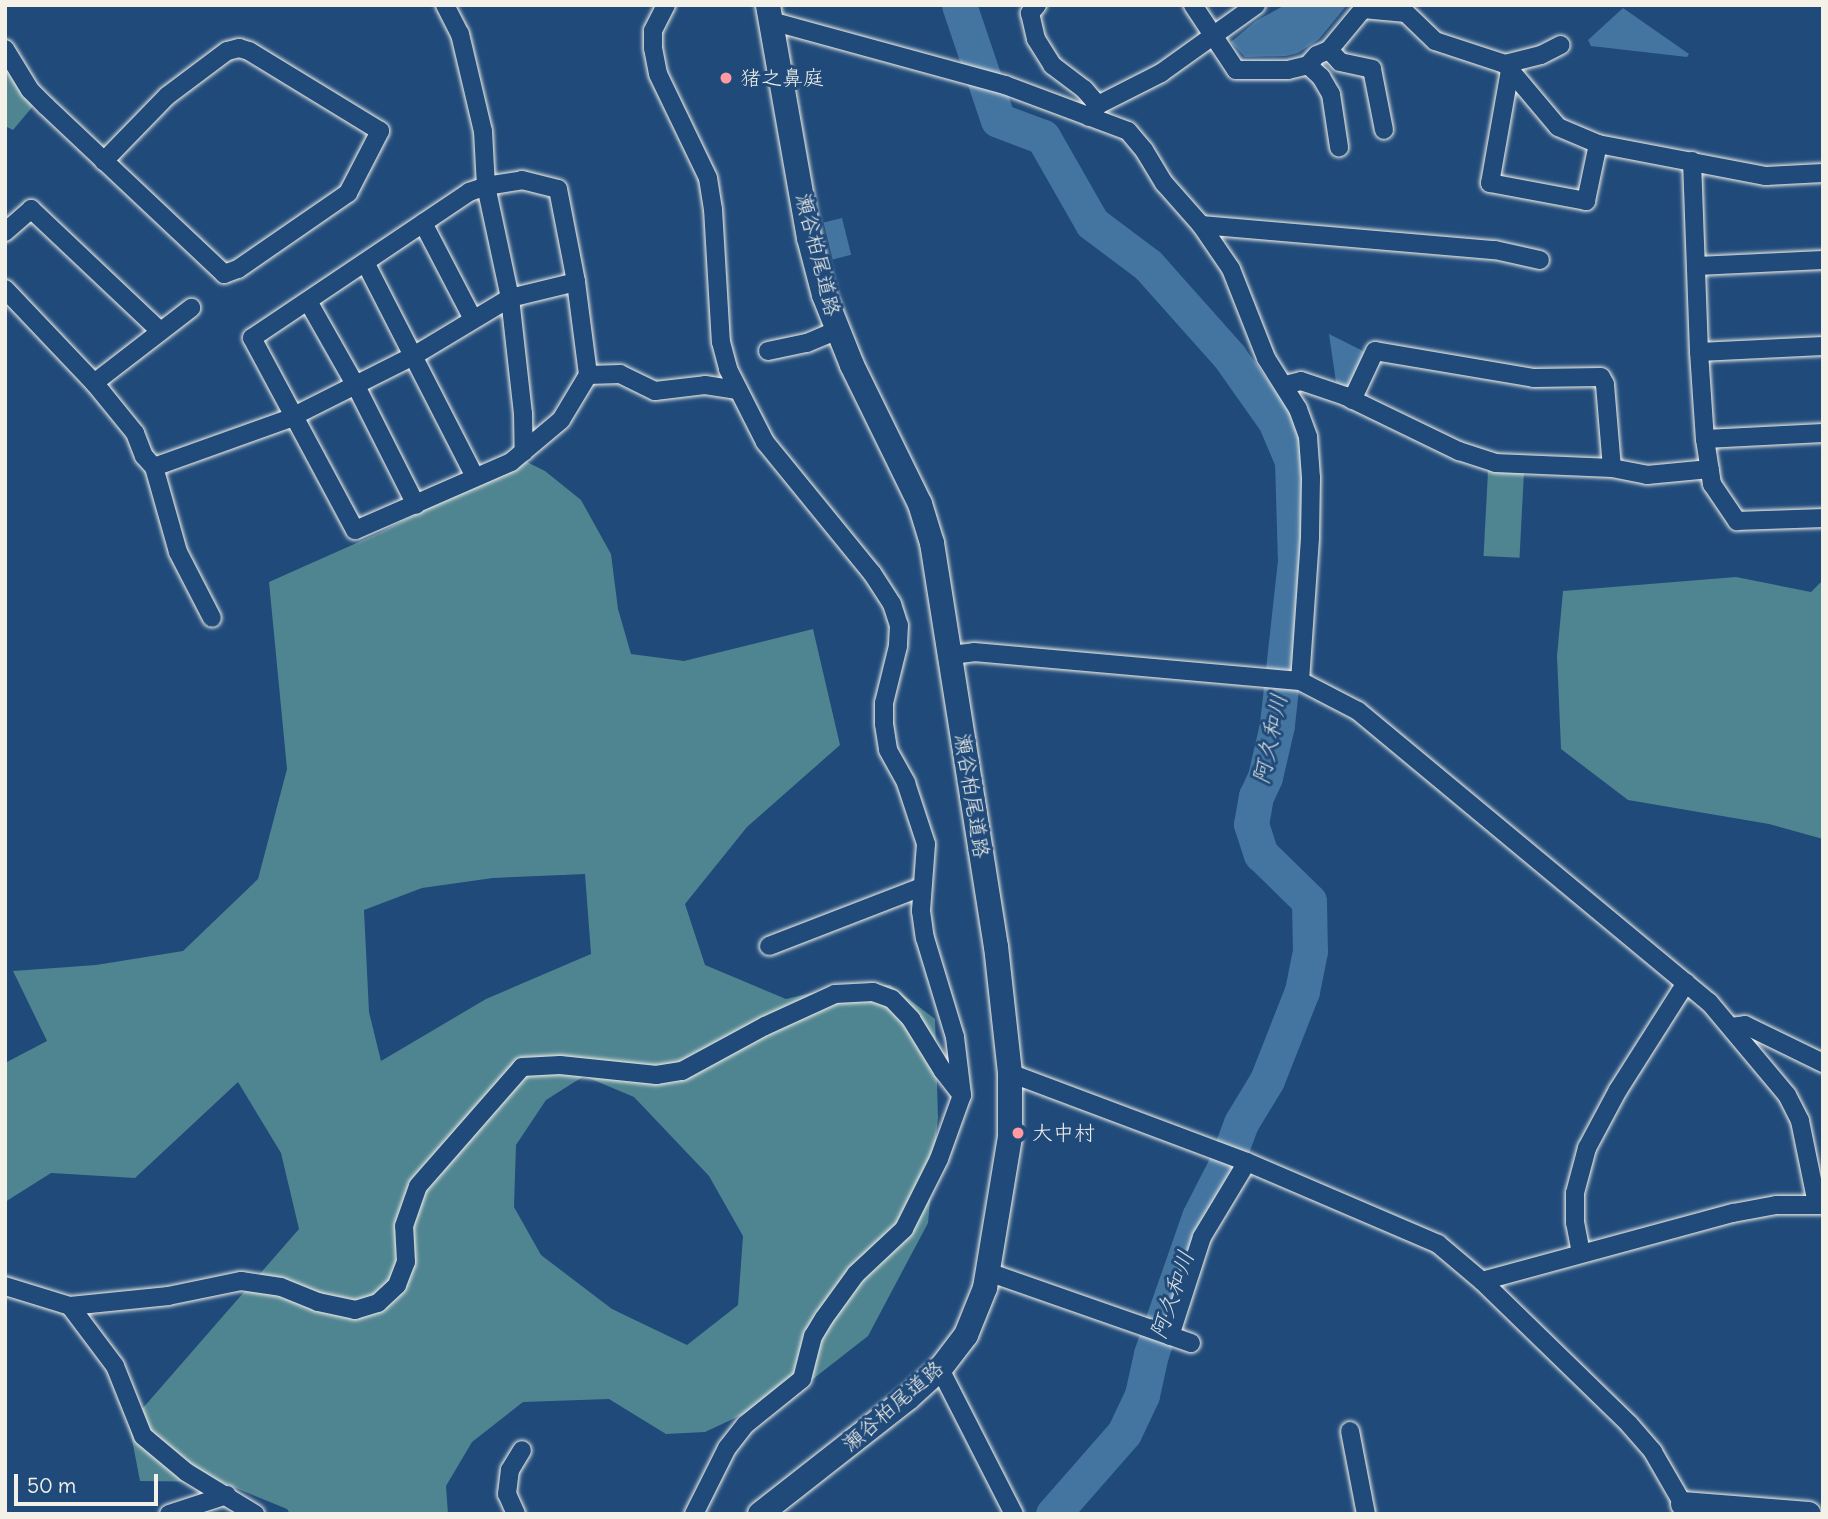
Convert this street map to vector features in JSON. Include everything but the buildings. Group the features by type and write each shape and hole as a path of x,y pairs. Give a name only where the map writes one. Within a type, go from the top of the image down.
{"main road":[{"name":"瀬谷柏尾道路","path":"760,1514 908,1398 940,1369 966,1335 985,1288 1010,1137 1010,1073 996,947 932,543 920,504 837,330 809,238 769,13"},
{"path":"1684,1509 1809,1514"}],"street":[{"path":"445,5 460,34 483,131 486,186 510,298 523,413 524,452"},
{"path":"666,5 653,31 658,75 708,178 713,209 721,342 738,390 765,442 872,573 892,604 899,625 898,646 884,703 884,724 888,750 906,783 926,844 922,887 925,938 955,1037 962,1095 939,1159 904,1229 856,1274 824,1318 814,1336 802,1380 745,1425 727,1448 694,1514"},
{"path":"1037,5 1030,13 1036,39 1052,65 1084,89 1093,111"},
{"path":"1192,5 1236,70 1288,70 1308,65 1317,55 1329,50 1363,9 1406,13 1435,41 1508,67 1558,127 1598,144 1766,177 1823,173"},
{"path":"1093,111 1161,73 1256,5"},
{"path":"769,13 964,76 1093,111 1128,131 1164,183 1200,225 1231,269 1266,358 1284,385 1308,437 1311,478 1295,680"},
{"path":"1508,67 1561,45"},
{"path":"5,49 30,90 104,161 224,274 238,269 348,193 380,131 249,51 239,48 227,51 167,96 104,161"},
{"path":"1329,50 1340,62 1372,69 1384,130"},
{"path":"1308,65 1321,77 1331,94 1339,147"},
{"path":"1508,67 1490,183 1586,201 1598,144"},
{"path":"1692,161 1699,352 1705,439 1712,484 1737,521 1823,518"},
{"path":"522,180 558,189 576,282 588,375 561,420 511,462 355,530 296,414 252,338 309,303 469,192 486,186 522,180"},
{"path":"5,232 31,209 160,331"},
{"path":"423,223 473,319"},
{"path":"1200,225 1495,250 1540,260"},
{"path":"1697,266 1823,260"},
{"path":"366,264 415,355 475,477"},
{"path":"154,467 296,414 356,386 415,355 510,298 576,282"},
{"path":"5,289 94,383 135,433 144,456 154,467 178,552 212,618"},
{"path":"309,303 356,386 416,505"},
{"path":"94,383 191,308"},
{"path":"768,351 807,343 837,330"},
{"path":"1699,352 1823,346"},
{"path":"1352,400 1375,351 1534,378 1601,377 1605,384 1612,468"},
{"path":"588,375 620,374 655,391 705,385 738,390"},
{"path":"1284,385 1301,381 1352,400 1459,451 1495,463 1612,468 1647,475 1710,469"},
{"path":"1705,439 1823,433"},
{"path":"951,655 974,653 1295,680 1358,711 1686,983 1731,1027 1787,1095 1800,1121 1820,1204 1776,1205 1733,1213 1482,1280"},
{"path":"769,946 922,887"},
{"path":"1581,1253 1575,1223 1576,1193 1587,1148 1618,1090 1686,983"},
{"path":"5,1286 69,1306 169,1297 241,1281 281,1287 318,1302 355,1310 378,1303 397,1284 406,1262 404,1226 418,1186 522,1067 560,1065 656,1075 682,1071 765,1026 835,994 873,992 892,999 911,1019 943,1071 962,1095"},
{"path":"1731,1027 1745,1025 1823,1063"},
{"path":"1010,1073 1243,1161 1438,1244 1482,1280 1629,1424 1653,1452 1684,1509"},
{"path":"1170,1336 1202,1237 1243,1161"},
{"path":"988,1272 1191,1343"},
{"path":"69,1306 115,1366 143,1436 186,1472 255,1514"},
{"path":"940,1369 1014,1514"},
{"path":"1350,1431 1366,1514"},
{"path":"516,1514 506,1494 510,1470 522,1450"},
{"path":"169,1514 227,1495"}],"green space":[{"path":"5,67 34,105 13,130 5,126"},
{"path":"523,460 545,471 581,500 611,554 618,609 631,654 684,661 813,629 840,745 747,827 685,904 705,965 786,999 829,989 890,985 935,1019 938,1117 928,1223 868,1336 804,1386 705,1432 666,1434 609,1399 523,1402 472,1442 446,1486 448,1514 290,1514 287,1509 221,1482 140,1481 129,1424 299,1229 281,1153 238,1082 135,1178 51,1173 5,1202 5,1063 47,1041 13,971 96,965 183,951 258,879 287,769 269,582 379,533","holes":["585,874 591,954 486,999 381,1061 369,1012 364,910 422,888 493,878","584,1076 634,1097 709,1176 743,1236 738,1305 687,1345 612,1309 541,1255 514,1207 516,1145 546,1100"]},
{"path":"1488,471 1524,473 1520,558 1484,556"},
{"path":"1736,577 1811,592 1823,580 1823,839 1769,824 1628,800 1561,749 1557,656 1563,591"}],"water":[{"path":"1285,5 1347,5 1319,39 1298,53 1245,57 1231,42 1256,21"},
{"path":"1623,8 1689,54 1687,57 1591,46 1588,40"},
{"path":"842,218 851,255 833,259 824,223"},
{"path":"1329,334 1367,353 1352,384 1344,387 1336,382"}],"waterway":[{"name":"阿久和川","path":"959,5 998,120 1043,137 1092,223 1148,265 1229,356 1275,421 1292,461 1295,561 1277,725 1265,777 1256,796 1251,824 1261,854 1309,901 1310,951 1302,991 1267,1080 1241,1123 1225,1166 1199,1217 1151,1354 1142,1395 1124,1433 1053,1514"}],"place":[{"name":"猪之鼻庭","path":"726,78"},
{"name":"大中村","path":"1018,1133"}]}
